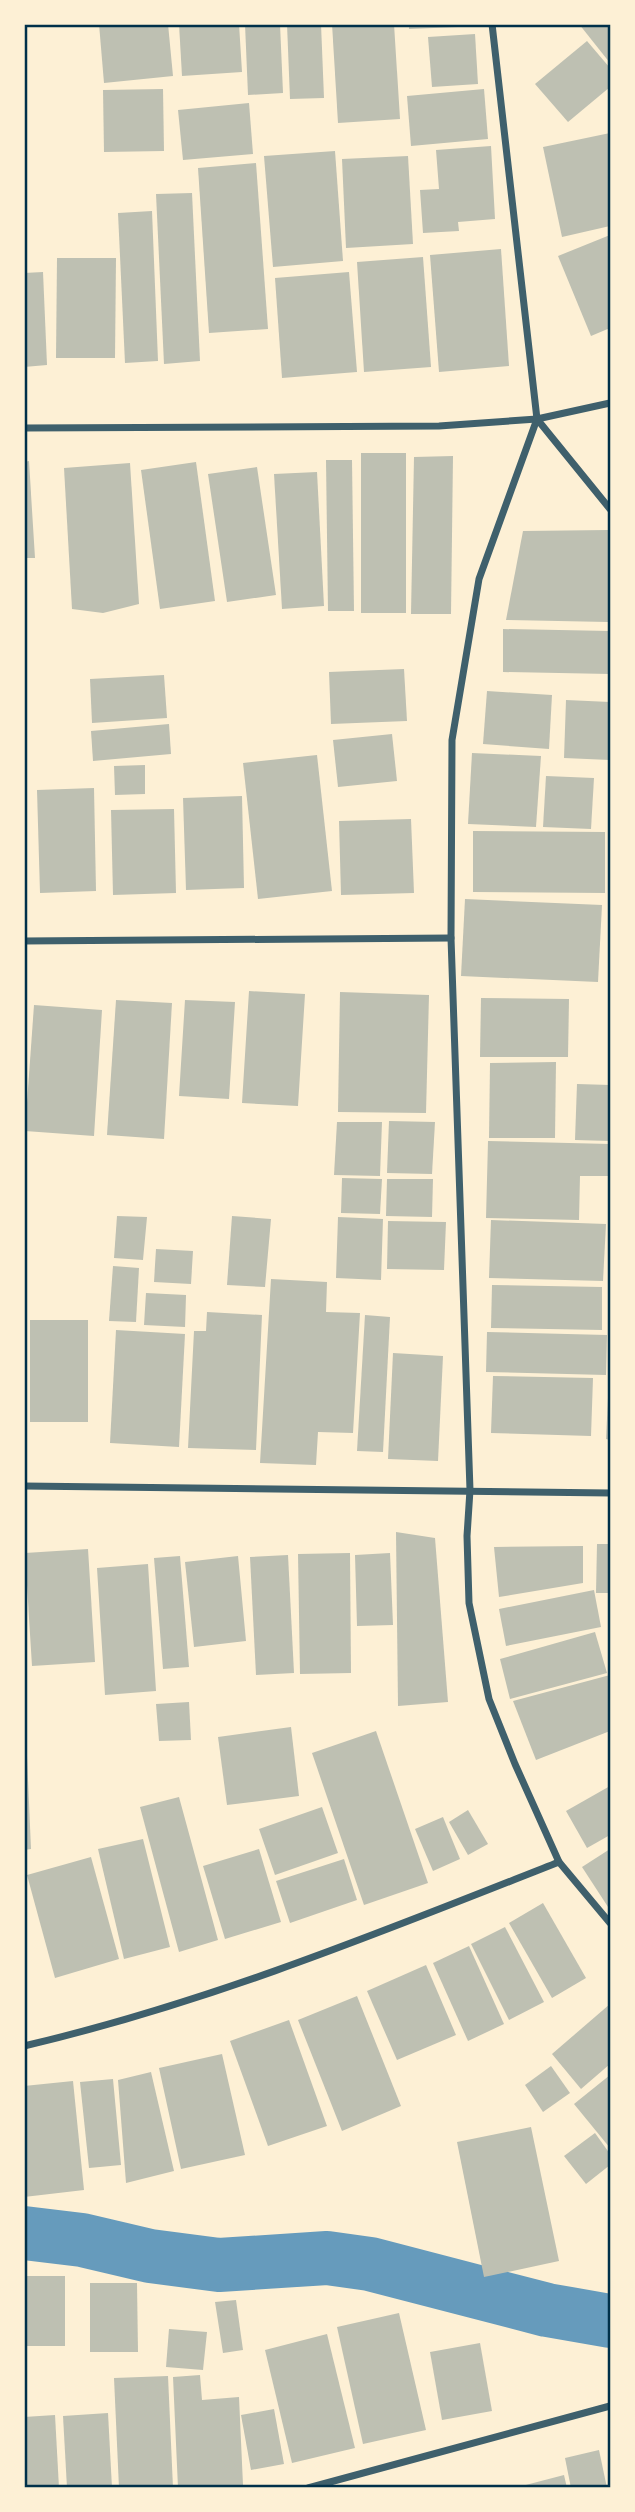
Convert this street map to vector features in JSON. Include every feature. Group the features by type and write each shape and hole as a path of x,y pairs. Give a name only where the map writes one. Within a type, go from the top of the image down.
{"street":[{"path":"492,24 537,419 479,579 452,740 451,938 470,1490 467,1536 469,1603 489,1699 514,1764 559,1862 611,1923"},
{"path":"24,428 439,426 537,419 611,403"},
{"path":"537,419 611,509"},
{"path":"24,941 451,938"},
{"path":"24,1486 611,1493"},
{"path":"24,2046 87,2031 332,1952 559,1862"},
{"path":"308,2487 611,2406"}],"building":[{"path":"99,24 168,24 173,76 104,83"},
{"path":"179,24 239,24 242,72 182,76"},
{"path":"245,24 280,24 283,93 248,95"},
{"path":"287,24 321,24 324,98 290,99"},
{"path":"332,24 394,24 400,119 338,123"},
{"path":"409,24 458,24 458,27 409,29"},
{"path":"579,24 610,24 610,63"},
{"path":"475,34 478,84 432,87 428,37"},
{"path":"587,41 610,68 610,87 568,122 535,84"},
{"path":"163,89 164,151 104,152 103,90"},
{"path":"484,89 488,139 411,146 407,96"},
{"path":"249,103 253,154 183,160 178,110"},
{"path":"610,133 610,226 562,237 543,147"},
{"path":"491,146 495,219 458,222 459,231 423,233 420,190 439,189 436,150"},
{"path":"335,151 343,261 273,267 264,156"},
{"path":"408,156 413,244 346,248 342,159"},
{"path":"256,163 268,329 209,333 198,168"},
{"path":"192,193 200,361 164,364 156,194"},
{"path":"152,211 158,361 125,363 118,213"},
{"path":"610,235 610,328 591,336 558,256"},
{"path":"501,249 509,366 439,372 430,255"},
{"path":"423,257 431,367 364,372 357,262"},
{"path":"57,258 116,258 115,358 56,358"},
{"path":"43,272 47,365 24,367 24,273"},
{"path":"349,272 357,372 282,378 275,278"},
{"path":"361,453 406,453 406,613 361,613"},
{"path":"453,456 451,614 411,614 414,457"},
{"path":"326,460 352,460 354,611 328,611"},
{"path":"29,461 35,558 24,558 24,462"},
{"path":"196,462 215,601 160,609 141,470"},
{"path":"130,463 139,604 103,613 72,609 64,468"},
{"path":"257,467 276,595 227,602 208,474"},
{"path":"317,472 324,606 282,609 274,474"},
{"path":"608,530 608,622 506,620 523,531"},
{"path":"503,629 610,631 610,674 503,672"},
{"path":"404,669 407,721 331,724 329,672"},
{"path":"164,675 167,718 92,723 90,679"},
{"path":"487,691 552,695 549,749 483,744"},
{"path":"566,700 610,702 610,760 564,758"},
{"path":"169,724 171,754 93,761 91,731"},
{"path":"392,734 397,781 338,787 333,740"},
{"path":"472,753 541,756 536,827 468,824"},
{"path":"317,755 332,891 258,899 243,763"},
{"path":"145,765 145,794 115,795 114,766"},
{"path":"546,776 594,778 591,829 543,827"},
{"path":"94,788 96,891 40,893 37,790"},
{"path":"242,796 244,888 186,890 183,798"},
{"path":"174,809 176,893 113,895 111,810"},
{"path":"411,819 414,893 341,895 339,821"},
{"path":"473,831 605,832 605,893 473,892"},
{"path":"465,899 602,905 598,982 461,976"},
{"path":"249,991 305,994 298,1106 242,1103"},
{"path":"340,992 429,995 426,1113 338,1112"},
{"path":"481,998 569,999 568,1057 480,1057"},
{"path":"116,1000 172,1003 164,1139 107,1135"},
{"path":"185,1000 235,1002 229,1099 179,1096"},
{"path":"34,1005 102,1010 94,1136 25,1131"},
{"path":"556,1062 555,1138 489,1138 490,1063"},
{"path":"577,1084 610,1085 610,1141 575,1140"},
{"path":"389,1121 435,1122 432,1174 387,1173"},
{"path":"337,1122 382,1122 380,1176 334,1175"},
{"path":"488,1141 610,1144 610,1176 580,1176 579,1220 486,1218"},
{"path":"342,1178 382,1179 380,1214 341,1213"},
{"path":"387,1179 433,1179 432,1217 386,1216"},
{"path":"117,1216 147,1217 143,1260 114,1258"},
{"path":"232,1216 271,1219 265,1287 227,1285"},
{"path":"338,1217 383,1219 381,1280 336,1278"},
{"path":"491,1220 606,1224 603,1281 489,1278"},
{"path":"388,1221 446,1222 444,1270 387,1269"},
{"path":"156,1249 193,1251 191,1284 154,1282"},
{"path":"113,1266 139,1268 136,1322 109,1321"},
{"path":"271,1279 327,1282 326,1312 360,1313 353,1433 318,1432 316,1465 260,1463"},
{"path":"492,1285 602,1287 602,1330 491,1328"},
{"path":"146,1293 186,1295 185,1327 144,1325"},
{"path":"207,1312 262,1315 256,1450 188,1448 194,1331 206,1331"},
{"path":"365,1315 390,1317 383,1452 357,1451"},
{"path":"30,1320 88,1320 88,1422 30,1422"},
{"path":"116,1330 185,1334 179,1447 110,1443"},
{"path":"487,1332 607,1335 606,1375 486,1372"},
{"path":"393,1353 443,1356 438,1461 388,1459"},
{"path":"493,1376 593,1378 591,1436 491,1433"},
{"path":"610,1398 610,1440 606,1439"},
{"path":"396,1532 435,1538 448,1702 398,1706"},
{"path":"597,1544 610,1544 610,1593 596,1593"},
{"path":"583,1546 583,1583 499,1597 494,1547"},
{"path":"88,1549 95,1662 32,1666 25,1553"},
{"path":"350,1553 351,1673 300,1674 298,1554"},
{"path":"390,1553 393,1625 357,1626 355,1555"},
{"path":"288,1555 294,1673 256,1675 250,1557"},
{"path":"180,1556 189,1667 163,1669 154,1558"},
{"path":"238,1556 246,1641 194,1647 185,1562"},
{"path":"148,1564 156,1691 105,1695 97,1568"},
{"path":"594,1590 601,1627 506,1646 499,1609"},
{"path":"595,1632 607,1673 510,1699 500,1659"},
{"path":"610,1675 610,1731 536,1760 513,1701"},
{"path":"189,1702 191,1740 159,1741 156,1704"},
{"path":"291,1727 299,1796 227,1805 218,1737"},
{"path":"376,1731 428,1883 364,1905 312,1753"},
{"path":"24,1756 27,1756 31,1849 24,1850"},
{"path":"610,1786 610,1835 587,1848 566,1811"},
{"path":"179,1797 218,1940 179,1952 140,1807"},
{"path":"322,1807 338,1853 275,1875 259,1829"},
{"path":"468,1810 488,1844 468,1855 449,1822"},
{"path":"443,1817 460,1859 433,1871 415,1829"},
{"path":"143,1839 170,1947 124,1959 98,1849"},
{"path":"259,1849 281,1922 225,1939 203,1866"},
{"path":"610,1849 610,1910 582,1867"},
{"path":"91,1857 119,1959 55,1978 27,1875"},
{"path":"344,1859 357,1900 290,1923 276,1881"},
{"path":"543,1903 586,1978 552,1998 509,1923"},
{"path":"505,1927 544,2002 509,2020 471,1944"},
{"path":"469,1946 504,2024 468,2041 433,1963"},
{"path":"426,1965 456,2035 397,2060 367,1991"},
{"path":"357,1996 401,2106 342,2131 298,2020"},
{"path":"610,2004 610,2064 581,2089 552,2054"},
{"path":"289,2020 327,2126 268,2146 230,2041"},
{"path":"222,2054 245,2155 181,2169 159,2068"},
{"path":"551,2066 570,2093 543,2112 525,2085"},
{"path":"151,2072 174,2171 126,2183 118,2080"},
{"path":"610,2075 610,2148 574,2104"},
{"path":"113,2079 121,2165 89,2168 80,2082"},
{"path":"73,2081 84,2190 24,2197 24,2086"},
{"path":"531,2127 559,2261 484,2277 457,2142"},
{"path":"595,2133 610,2154 610,2165 586,2184 564,2156"},
{"path":"24,2276 65,2276 65,2346 24,2346"},
{"path":"90,2283 137,2283 138,2352 90,2352"},
{"path":"236,2300 243,2350 223,2353 215,2302"},
{"path":"399,2313 426,2430 363,2444 337,2327"},
{"path":"169,2329 207,2332 203,2370 166,2367"},
{"path":"327,2334 355,2448 292,2463 265,2350"},
{"path":"480,2343 492,2411 442,2420 430,2352"},
{"path":"200,2375 202,2400 239,2397 243,2485 178,2488 173,2377"},
{"path":"168,2376 173,2488 119,2488 114,2378"},
{"path":"274,2409 284,2464 251,2470 241,2415"},
{"path":"108,2413 112,2488 67,2488 63,2416"},
{"path":"55,2415 59,2488 25,2488 24,2417"},
{"path":"599,2450 607,2488 571,2488 565,2458"},
{"path":"564,2475 567,2488 518,2488 518,2487"}],"waterway":[{"path":"24,2233 82,2240 150,2256 219,2265 327,2258 370,2264 547,2310 610,2321"}]}
